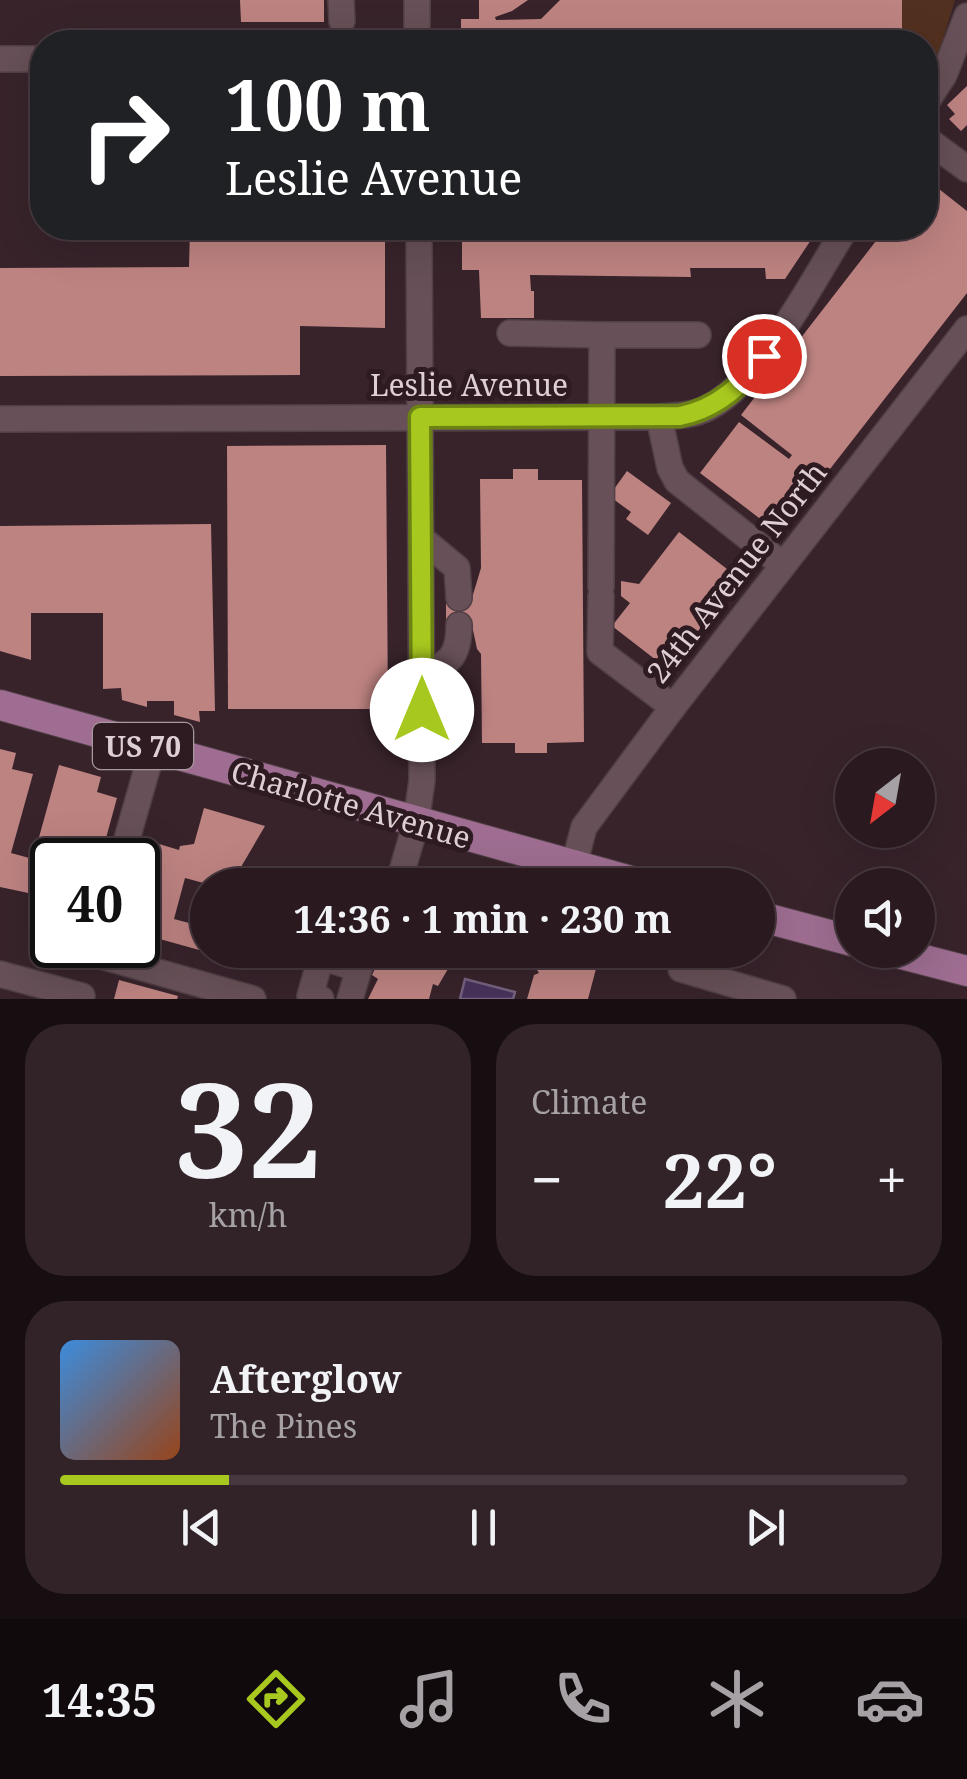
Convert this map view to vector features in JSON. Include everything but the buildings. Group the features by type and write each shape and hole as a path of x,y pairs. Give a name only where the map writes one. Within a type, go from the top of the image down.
{"main road":[{"name":"Charlotte Avenue","path":"0,706 585,868"},
{"path":"775,921 835,936"},
{"path":"935,963 967,971"}],"street":[{"path":"417,0 418,30"},
{"path":"938,83 967,16"},
{"path":"0,59 30,59"},
{"path":"938,148 967,169"},
{"path":"403,868 416,823 422,780 419,240"},
{"name":"Leslie Avenue","path":"0,419 660,417 698,412 712,406 750,375 838,240"},
{"name":"24th Avenue North","path":"574,865 584,828 672,707 967,329"},
{"path":"510,333 698,334"},
{"path":"602,335 600,652 672,707"},
{"path":"660,417 672,475 783,565"},
{"path":"421,538 457,568 459,598"},
{"path":"422,674 444,667 455,656 459,625"},
{"path":"127,838 153,748"},
{"path":"0,974 82,997 91,968"},
{"path":"153,968 252,999"},
{"path":"312,998 319,968"},
{"path":"350,999 361,968"},
{"path":"681,968 783,999"}],"shaded area":[{"path":"902,0 955,0 938,53 938,30 902,30"},
{"path":"465,979 515,992 513,999 460,999"}],"route":[{"path":"422,710 420,417 680,416 712,406 750,375 764,356"}]}
